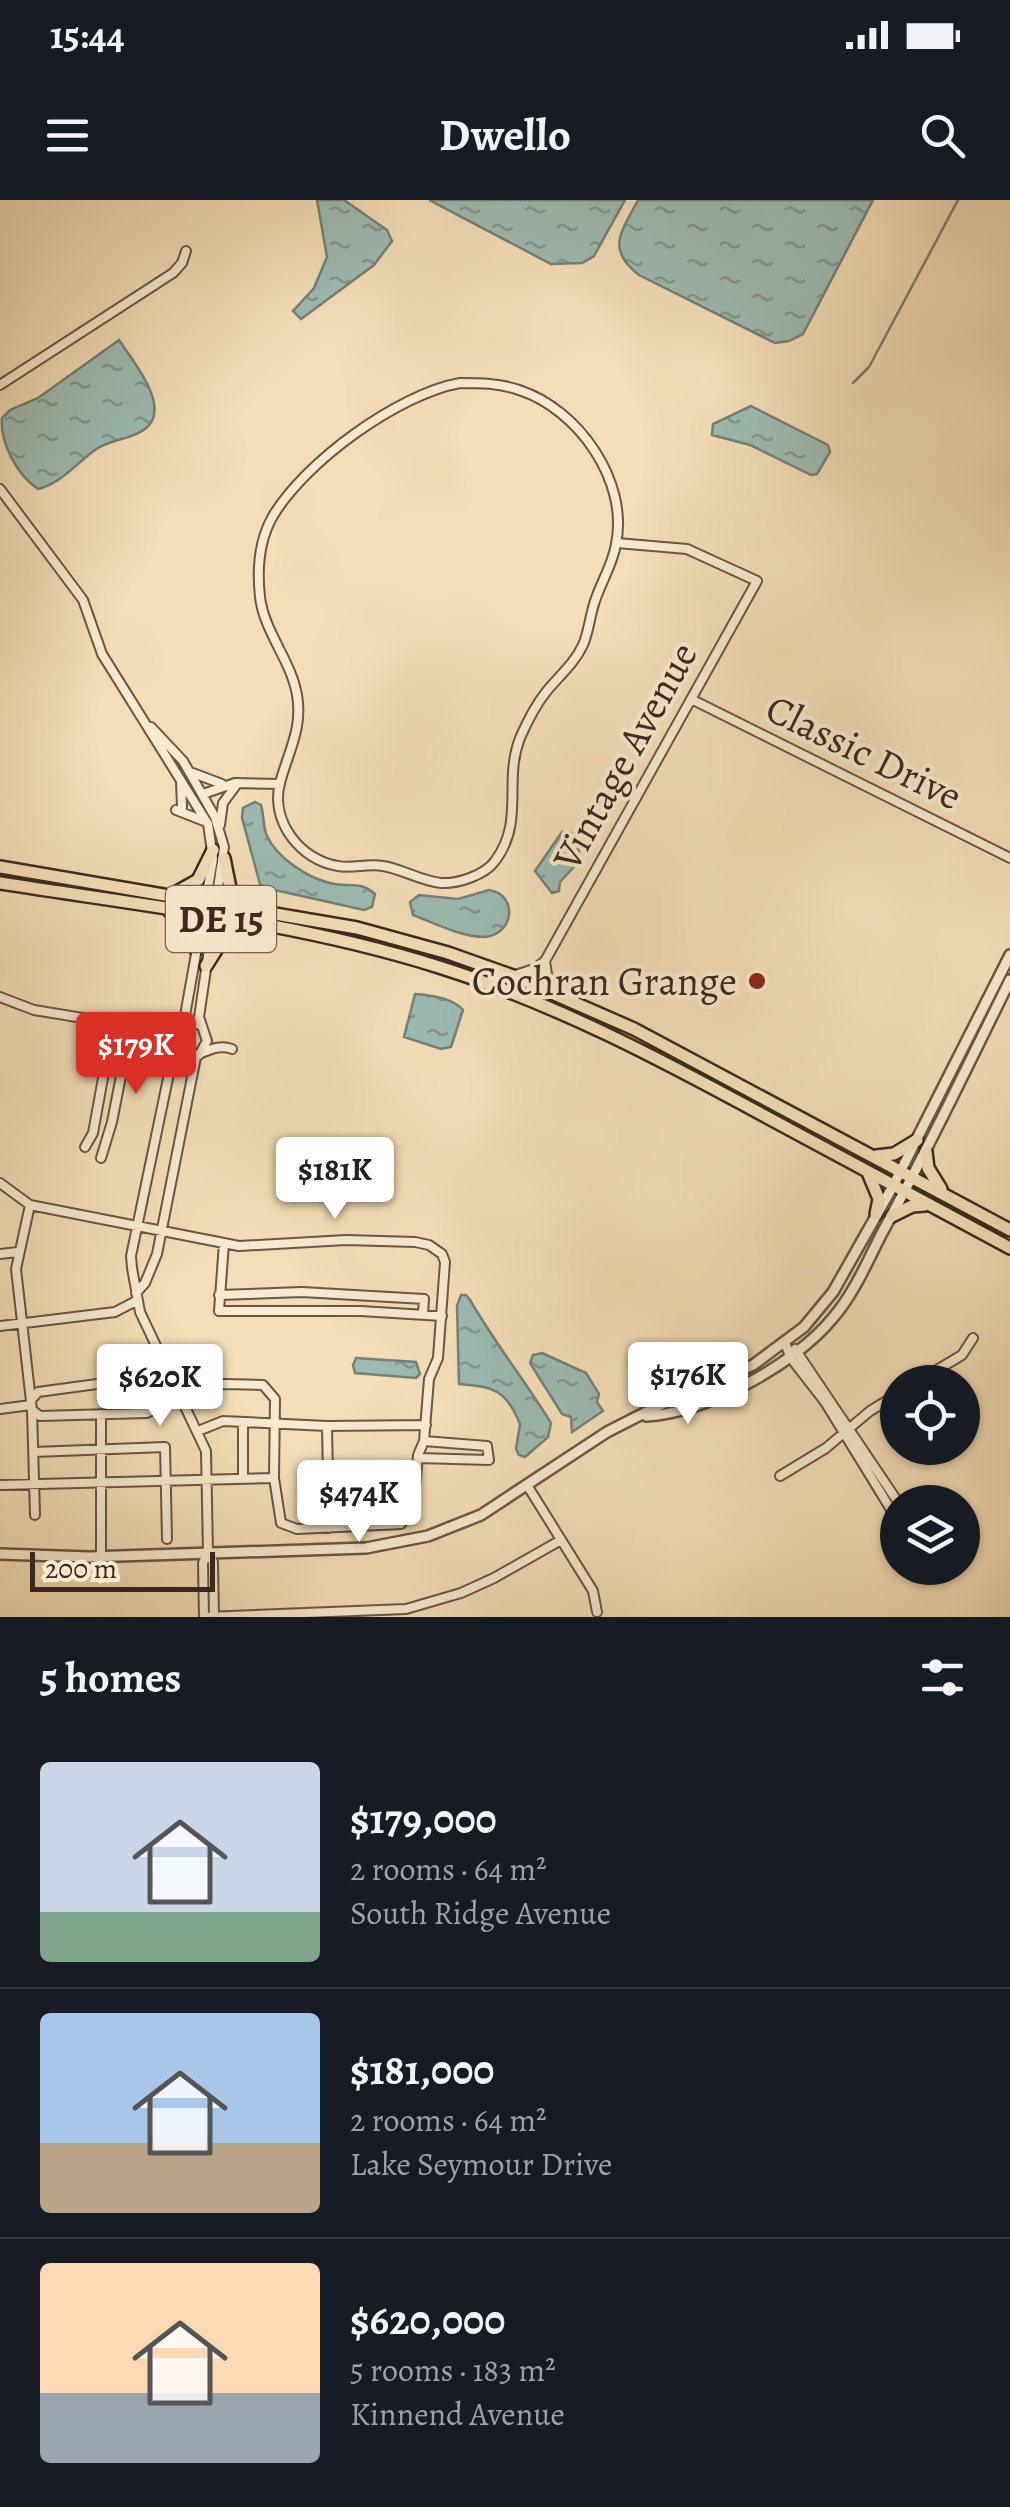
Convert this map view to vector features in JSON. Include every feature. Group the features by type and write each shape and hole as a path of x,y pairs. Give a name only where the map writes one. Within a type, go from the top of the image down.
{"main road":[{"path":"166,894 181,891 198,880 219,854"},
{"path":"219,854 230,888 250,909"},
{"name":"DE 15","path":"0,867 368,931 512,976 663,1044 1010,1230"},
{"name":"DE 15","path":"0,883 259,925 401,956 555,1010 640,1050 1010,1248"},
{"path":"166,910 188,927 196,950"},
{"path":"206,966 228,934 259,925"},
{"path":"872,1156 894,1154 917,1140"},
{"path":"926,1152 934,1180 948,1196"},
{"path":"862,1168 876,1186 880,1200 876,1214"},
{"path":"892,1216 912,1206 931,1206"}],"street":[{"path":"0,385 173,273 186,251"},
{"path":"460,383 504,386 561,412 592,446 614,497 617,543 584,642 575,660 539,703 518,744 513,769 512,829 494,864 478,874 442,883 378,864 338,866 301,850 283,821 278,803 280,784 294,750 298,712 290,672 260,601 258,564 272,518 296,484 385,414 432,388 460,383"},
{"path":"0,488 83,600 102,654 137,713 185,774 220,829"},
{"name":"Vintage Avenue","path":"544,961 757,581 687,550 617,543"},
{"name":"Classic Drive","path":"691,699 1010,858"},
{"path":"185,774 226,786"},
{"path":"185,774 179,808 208,824"},
{"path":"199,796 238,782 280,784"},
{"path":"214,1616 206,1451 136,1297 131,1256 171,1064 171,1032 182,1022 196,950 208,916 223,805 238,782"},
{"path":"199,796 219,854"},
{"path":"0,1326 116,1312 136,1297 154,1264 197,1056 206,1045 199,1018 208,916"},
{"path":"643,1416 658,1416 723,1394 761,1376 794,1354 832,1319 892,1216 900,1171 1010,955"},
{"path":"512,976 544,961 555,993"},
{"path":"0,1554 102,1556 385,1546 428,1536 481,1515 608,1432 753,1365 804,1327 833,1292 876,1214 913,1178 1010,980"},
{"path":"0,998 34,1010 150,1029 182,1022 204,1029 232,1049 219,1046 197,1056 179,1056 150,1029"},
{"path":"86,1146 93,1133 114,1023"},
{"path":"100,1158 112,1122 130,1026"},
{"path":"0,1183 30,1204 224,1243 263,1247 346,1240 429,1245 442,1254 445,1262 438,1358 429,1379 414,1500 410,1514 401,1524 297,1530 281,1524 274,1478 272,1393 257,1383 210,1384 147,1413 40,1416 31,1405"},
{"path":"30,1204 16,1269 31,1405 35,1515"},
{"path":"224,1243 219,1311 361,1310 442,1316"},
{"path":"0,1254 18,1252"},
{"path":"131,1256 141,1268 154,1264"},
{"path":"219,1295 302,1292 424,1299 424,1314"},
{"path":"945,1365 962,1355 973,1338"},
{"path":"785,1342 886,1485"},
{"path":"0,1409 31,1405 44,1391 134,1379 166,1365"},
{"path":"780,1476 826,1448 880,1407"},
{"path":"101,1414 102,1556"},
{"path":"198,1431 222,1422 426,1425"},
{"path":"242,1423 243,1478"},
{"path":"327,1426 329,1528"},
{"path":"847,1430 880,1488"},
{"path":"418,1458 487,1461 490,1456 487,1446 424,1441"},
{"path":"34,1452 165,1447 168,1539"},
{"path":"0,1485 274,1478"},
{"path":"527,1485 593,1592 599,1615"},
{"path":"208,1552 203,1563 204,1617 406,1613 478,1586 561,1540"}],"water":[{"path":"317,200 344,200 387,230 392,241 374,265 301,319 293,311 314,288 327,257"},
{"path":"429,200 625,200 594,256 582,263 551,264"},
{"path":"638,200 873,200 803,334 775,343 639,275 629,266 622,257 620,239"},
{"path":"119,340 153,397 152,420 139,433 101,446 61,478 38,489 11,458 2,418 10,410 38,398"},
{"path":"751,406 828,445 830,452 817,474 811,475 750,445 712,435 713,424"},
{"path":"255,802 261,805 267,836 286,859 321,880 369,890 375,894 372,907 364,910 260,884 242,818 243,808"},
{"path":"562,832 577,838 580,860 560,882 559,891 552,893 535,871"},
{"path":"489,890 505,899 509,914 502,929 494,935 466,935 413,915 410,902 419,895 458,899"},
{"path":"415,994 447,1000 463,1010 451,1047 441,1049 404,1037"},
{"path":"461,1295 470,1300 551,1423 548,1437 525,1457 516,1449 520,1424 504,1397 490,1389 459,1384 457,1306"},
{"path":"542,1353 586,1373 599,1394 597,1402 603,1411 572,1432 571,1417 562,1414 530,1363 533,1355"},
{"path":"356,1358 416,1362 420,1374 416,1378 355,1373"}],"waterway":[{"path":"853,383 869,367 958,200"}],"place":[{"name":"Cochran Grange","path":"757,981"}]}
